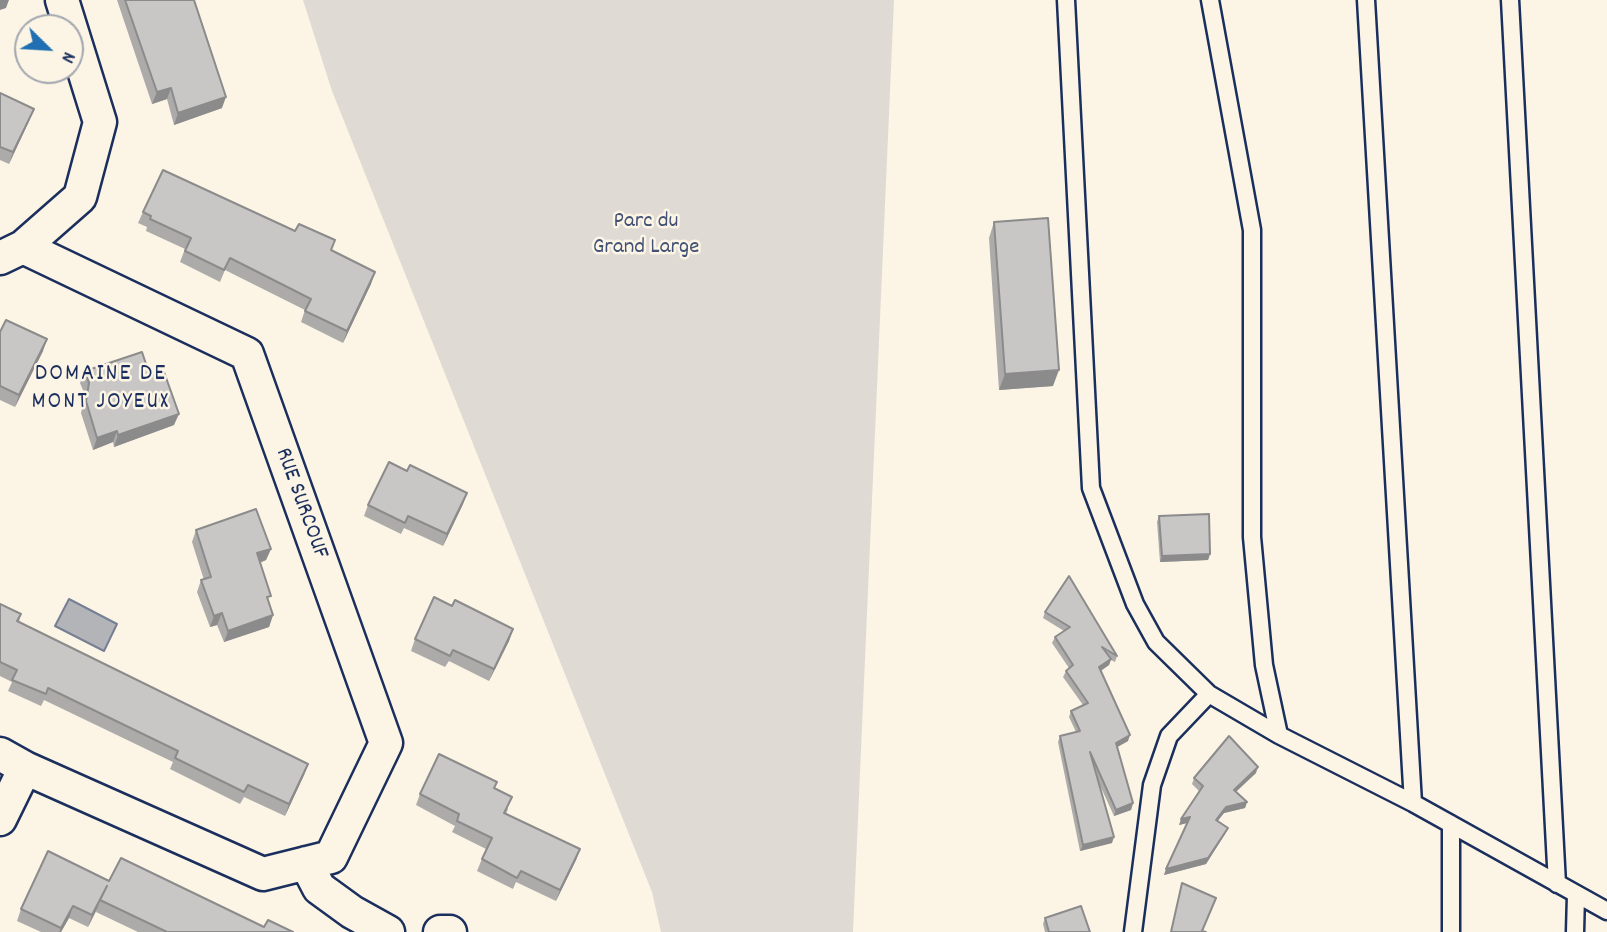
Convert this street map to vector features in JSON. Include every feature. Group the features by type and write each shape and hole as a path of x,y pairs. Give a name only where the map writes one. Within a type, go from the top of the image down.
{"street":[{"path":"12,253 80,197 100,122 62,0"},
{"name":"RUE SURCOUF","path":"12,253 247,354 386,743 331,857 263,874 12,761"},
{"path":"0,819 12,761"},
{"path":"306,863 319,888 352,912 388,932"},
{"path":"440,932 450,932"}],"lane":[{"path":"1066,0 1091,488 1135,604 1156,642 1209,694 1279,735 1413,803 1607,911"},
{"path":"1210,0 1252,230 1252,537 1264,665 1279,735"},
{"path":"1366,0 1413,803"},
{"path":"1510,0 1557,884"},
{"path":"1133,932 1152,785 1169,736 1209,694"},
{"path":"1451,824 1451,932"},
{"path":"1575,932 1576,895"}],"green space":[{"name":"Parc du Grand Large","path":"303,0 894,0 853,932 661,932 652,892 332,91"}],"shaded area":[{"path":"69,599 117,624 104,651 55,626"}],"building":[{"path":"125,0 194,0 226,97 178,113 171,88 157,92"},
{"path":"0,93 34,109 13,152 0,147"},
{"path":"163,170 295,231 299,224 335,240 331,250 375,272 347,331 305,311 311,299 230,258 224,270 185,251 191,238 150,219 151,216 143,212"},
{"path":"1048,218 1059,370 1005,374 994,222"},
{"path":"6,320 47,339 19,395 0,386 0,332"},
{"path":"142,352 150,376 164,372 179,414 118,435 117,431 97,438 86,401 89,383 85,371"},
{"path":"389,462 407,471 410,465 467,493 447,534 408,516 405,523 368,505"},
{"path":"256,509 271,549 257,553 271,596 267,597 273,615 228,631 222,613 214,616 201,580 211,577 196,530"},
{"path":"1209,514 1210,554 1162,556 1159,516"},
{"path":"1069,576 1117,656 1102,647 1111,659 1099,667 1130,735 1116,743 1133,803 1116,810 1090,752 1114,837 1083,845 1060,736 1080,731 1071,711 1088,703 1066,671 1073,665 1055,637 1070,627 1045,612"},
{"path":"434,597 452,606 455,600 513,629 494,669 453,650 450,656 415,639"},
{"path":"0,604 21,614 17,621 308,764 289,804 248,785 244,792 175,758 178,751 48,688 46,694 12,680 17,670 0,662"},
{"path":"1229,736 1258,767 1234,790 1247,802 1226,807 1216,820 1228,828 1208,858 1166,869 1190,817 1181,819 1203,786 1194,778"},
{"path":"439,754 497,782 494,788 512,797 504,813 580,849 560,890 521,871 517,878 482,859 492,838 457,821 459,814 420,794"},
{"path":"48,851 109,881 121,858 264,927 268,920 293,932 167,932 100,900 107,886 92,915 73,906 61,928 21,909"},
{"path":"1182,883 1216,898 1202,931 1206,932 1171,932"},
{"path":"1081,906 1090,932 1049,932 1045,918"}],"district":[{"name":"DOMAINE DE MONT JOYEUX","path":"101,390"}]}
